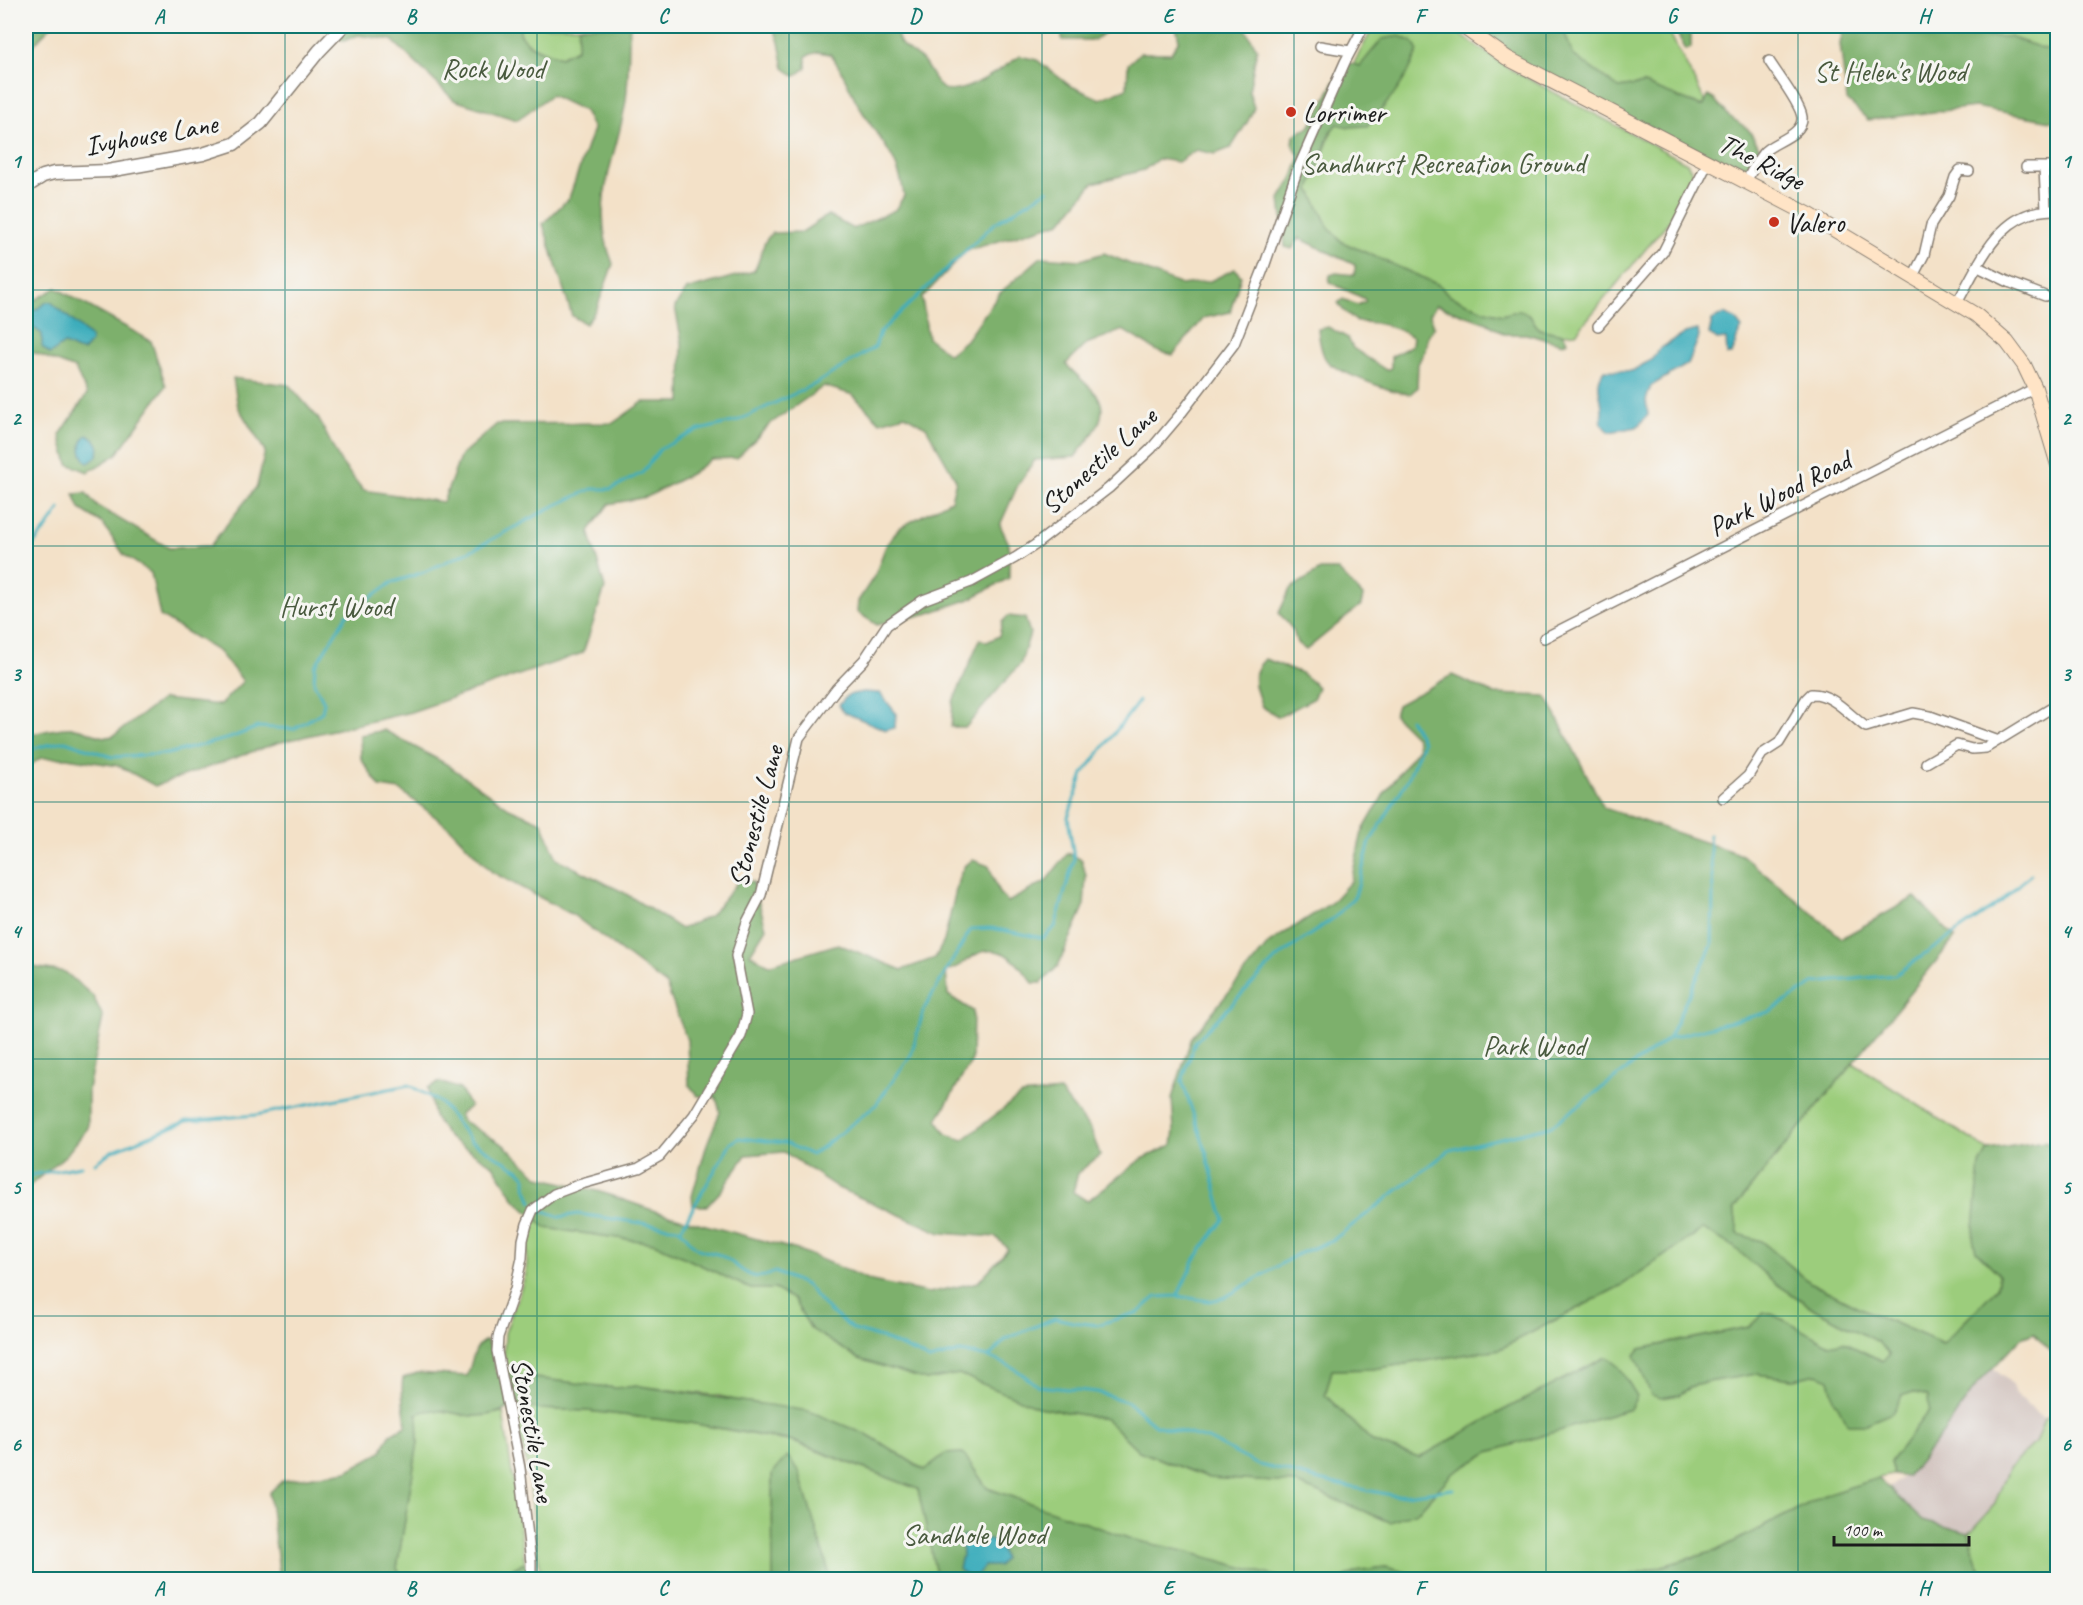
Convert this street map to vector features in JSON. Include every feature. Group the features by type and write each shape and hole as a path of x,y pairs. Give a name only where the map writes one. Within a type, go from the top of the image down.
{"main road":[{"name":"The Ridge","path":"1462,26 1525,68 1810,215 1957,303 1995,329 2024,365 2035,387 2058,465"}],"street":[{"name":"Ivyhouse Lane","path":"26,187 43,176 54,173 108,171 203,154 234,144 261,123 319,51 343,26"},
{"name":"Stonestile Lane","path":"531,1580 520,1468 497,1351 498,1337 515,1289 526,1224 533,1210 554,1194 639,1168 660,1156 689,1121 741,1036 747,1014 736,956 747,922 761,895 799,738 836,689 864,660 887,625 923,600 971,582 1015,558 1109,488 1151,450 1224,359 1238,336 1297,171 1350,51 1364,26"},
{"path":"1320,46 1350,51"},
{"path":"1746,182 1762,153 1791,135 1800,125 1802,117 1768,61"},
{"path":"1598,326 1663,252 1708,162"},
{"path":"2026,167 2058,167"},
{"path":"2044,167 2046,210"},
{"path":"1913,276 1924,255 1931,225 1949,196 1955,177 1960,170 1968,171"},
{"path":"1957,303 1992,243 2004,229 2021,216 2046,210 2058,210"},
{"path":"1978,267 2045,296"},
{"path":"2028,303 2032,292"},
{"name":"Park Wood Road","path":"1544,638 2035,387"},
{"path":"1723,798 1748,776 1766,750 1774,748 1779,743 1811,694 1820,694 1847,710 1866,726 1913,713 1930,716 1996,740 2001,740 2058,704"},
{"path":"1926,763 1957,745 1972,749 1986,748 1996,740"}],"shaded area":[{"path":"1993,1368 2011,1383 2015,1394 2044,1419 2035,1443 2009,1468 1994,1505 1969,1533 1924,1520 1889,1488 1903,1477 1907,1477 1942,1434 1977,1385"}],"green space":[{"path":"26,26 51,26 26,53"},
{"name":"Rock Wood","path":"342,26 520,26 520,33 528,43 561,57 577,49 579,26 630,26 626,100 604,201 603,221 606,242 613,264 597,308 586,324 572,316 543,224 569,198 593,129 584,111 551,95 517,120 454,100 392,40 358,35 344,41 336,37"},
{"path":"520,26 579,26 577,49 561,57 541,50 523,38"},
{"name":"Hurst Wood","path":"773,26 905,26 897,34 898,39 906,49 922,60 938,84 948,90 958,90 981,81 1020,56 1037,60 1069,85 1100,99 1127,88 1128,64 1140,53 1171,53 1179,40 1176,26 1244,26 1257,49 1249,91 1254,108 1231,148 1215,154 1196,150 1178,162 1158,159 1144,170 1093,183 1061,222 966,251 922,298 928,338 949,354 966,340 1000,293 1041,257 1081,260 1104,253 1181,285 1210,281 1235,269 1241,276 1230,312 1204,318 1173,355 1157,351 1123,330 1086,344 1066,364 1099,398 1102,414 1091,437 1075,457 1035,460 1018,485 1000,525 1009,544 1009,578 970,599 926,614 877,625 857,612 858,601 875,575 885,548 899,528 951,500 956,480 926,427 905,415 880,422 853,395 824,386 770,424 737,458 711,459 694,472 647,497 609,504 589,531 605,588 583,653 411,712 277,743 155,786 119,766 67,758 41,758 26,768 26,736 69,728 80,729 103,737 113,736 163,699 220,705 243,681 219,652 160,616 151,573 124,555 102,523 80,509 74,494 86,493 97,506 169,548 210,546 257,486 265,451 238,407 233,378 289,385 318,418 340,461 363,490 443,502 461,455 497,424 613,423 643,402 681,402 682,343 675,307 686,290 754,271 765,242 772,233 802,232 828,215 853,229 895,210 904,196 902,182 894,160 858,104 835,61 830,54 818,52 806,56 806,68 795,76 784,68"},
{"path":"1063,26 1115,26 1094,40 1062,40"},
{"name":"Sandhurst Recreation Ground","path":"1374,26 1448,26 1510,69 1688,164 1693,174 1693,182 1685,199 1576,333 1562,334 1539,329 1530,316 1520,310 1502,315 1449,296 1439,285 1342,242 1328,227 1310,189 1340,109 1354,63"},
{"path":"1467,26 1562,26 1573,55 1619,88 1644,84 1700,106 1704,106 1708,96 1715,100 1729,116 1748,129 1760,148 1758,160 1747,169 1711,158 1530,68"},
{"path":"1562,26 1666,26 1705,101 1704,106 1644,84 1619,88 1573,55"},
{"path":"1673,26 1691,26 1691,48 1686,50"},
{"name":"St Helen's Wood","path":"1844,26 1963,26 1964,36 2009,37 2057,53 2057,122 1975,107 1868,120 1847,100 1840,44"},
{"path":"1963,26 2057,26 2057,53 2009,37 1964,36"},
{"path":"1399,36 1412,41 1418,51 1408,73 1396,91 1367,126 1349,127 1337,124 1330,132 1310,189 1328,226 1342,242 1439,285 1450,296 1502,315 1520,310 1530,316 1539,329 1563,334 1567,341 1563,344 1526,334 1504,334 1487,323 1436,305 1430,314 1434,327 1428,336 1425,350 1418,364 1417,388 1410,394 1353,376 1333,366 1325,358 1318,329 1328,327 1348,338 1353,348 1386,370 1391,368 1391,357 1412,345 1413,337 1386,325 1357,322 1343,310 1338,303 1343,299 1357,305 1365,302 1365,299 1329,282 1330,275 1336,273 1355,275 1355,265 1299,238 1292,249 1285,247 1280,199 1293,177 1300,157 1293,145 1294,135 1309,127 1316,118 1342,65 1350,63 1360,66 1382,39"},
{"path":"56,288 151,341 166,386 116,455 88,472 68,464 60,435 87,394 75,369 32,352 26,339 26,305"},
{"path":"1320,570 1338,570 1363,596 1361,605 1306,650 1297,643 1293,630 1279,613 1290,589"},
{"path":"1008,616 1025,618 1030,633 1021,663 966,727 951,727 953,702 980,639 987,642 999,636 1002,622"},
{"path":"1265,659 1301,673 1318,687 1313,699 1279,717 1262,707 1254,682 1256,671"},
{"name":"Park Wood","path":"1452,675 1495,694 1546,696 1604,808 1742,855 1842,938 1915,897 1955,938 1734,1208 1738,1234 1761,1241 1811,1283 1860,1308 1943,1344 1997,1288 1999,1274 1976,1251 1973,1238 1980,1165 1988,1150 2044,1141 2057,1146 2058,1318 2050,1327 2057,1334 2057,1358 2034,1333 2021,1338 1977,1385 1942,1434 1907,1477 1893,1475 1890,1462 1929,1410 1928,1396 1913,1392 1902,1396 1892,1413 1866,1424 1848,1424 1834,1399 1829,1379 1817,1374 1794,1379 1756,1374 1696,1384 1679,1395 1661,1398 1651,1395 1635,1355 1640,1349 1749,1327 1764,1313 1775,1315 1829,1345 1843,1342 1882,1361 1890,1355 1878,1342 1816,1310 1775,1283 1734,1247 1703,1229 1622,1285 1500,1349 1373,1369 1332,1370 1325,1395 1373,1442 1419,1458 1498,1413 1606,1357 1619,1367 1637,1396 1630,1409 1489,1452 1452,1474 1417,1512 1390,1522 1295,1483 1209,1478 1139,1451 1106,1419 1038,1407 959,1374 926,1380 859,1359 811,1329 793,1299 775,1289 751,1289 654,1243 546,1228 516,1201 493,1165 449,1138 434,1117 428,1088 440,1082 460,1089 470,1106 459,1115 463,1121 504,1145 539,1177 601,1192 658,1212 801,1251 872,1281 929,1293 978,1282 1008,1249 996,1237 941,1233 838,1188 784,1152 746,1155 721,1191 707,1206 693,1206 692,1196 707,1144 720,1112 716,1097 698,1096 689,1085 687,1040 666,985 573,915 492,872 451,829 400,790 380,787 361,759 360,735 384,730 446,764 509,808 542,822 557,859 623,892 681,929 710,916 740,879 753,882 766,928 750,954 769,965 838,944 902,970 935,958 944,941 959,877 965,865 973,860 989,866 999,893 1008,902 1045,882 1068,853 1082,860 1086,876 1084,907 1058,966 1041,983 1033,983 1016,962 1002,953 993,951 975,955 958,967 946,971 948,995 973,1011 972,1060 937,1120 946,1134 963,1140 1021,1095 1060,1091 1091,1130 1100,1155 1078,1173 1073,1192 1087,1201 1140,1160 1172,1145 1174,1131 1172,1098 1192,1037 1269,943 1331,903 1351,881 1362,832 1384,794 1418,748 1416,737 1394,715 1397,705"},
{"path":"33,967 65,972 93,996 103,1017 88,1089 88,1128 66,1155 26,1189 26,970"},
{"path":"1853,1063 1988,1150 1980,1165 1976,1251 1999,1274 1997,1288 1943,1344 1860,1308 1811,1283 1761,1241 1738,1234 1734,1208"},
{"path":"535,1218 546,1228 654,1243 751,1289 775,1289 793,1299 811,1329 926,1380 959,1374 1038,1407 1106,1419 1139,1451 1209,1478 1295,1483 1390,1522 1417,1512 1452,1474 1489,1452 1629,1409 1498,1413 1419,1458 1373,1442 1325,1395 1332,1370 1373,1369 1500,1349 1622,1285 1703,1229 1734,1247 1775,1283 1816,1310 1878,1342 1891,1355 1883,1361 1843,1342 1829,1346 1775,1315 1764,1313 1749,1327 1640,1349 1679,1395 1696,1384 1756,1374 1794,1379 1817,1374 1829,1378 1834,1399 1902,1396 1913,1392 1928,1396 1930,1410 1890,1462 1893,1475 1823,1496 1716,1551 1616,1579 1429,1579 1386,1567 1361,1570 1342,1579 1285,1580 1188,1552 1134,1540 987,1488 963,1453 945,1454 924,1470 870,1436 720,1396 639,1386 615,1388 507,1375 504,1353 505,1333 526,1274 529,1232"},
{"path":"487,1340 492,1351 496,1373 615,1388 639,1386 809,1411 870,1436 924,1470 945,1454 963,1453 987,1488 1134,1540 1188,1552 1285,1579 1154,1580 1145,1576 1143,1580 937,1579 918,1489 793,1441 690,1423 588,1411 538,1409 519,1403 485,1416 438,1410 417,1414 418,1442 397,1568 402,1579 280,1579 269,1493 282,1481 347,1471 381,1452 390,1434 406,1426 402,1396 403,1378 417,1373 467,1376 476,1350 482,1342"},
{"path":"519,1403 538,1409 588,1411 690,1423 793,1442 918,1489 937,1579 831,1579 798,1469 772,1474 773,1579 541,1579 528,1470 513,1407"},
{"path":"427,1409 475,1416 503,1412 525,1563 513,1568 507,1580 402,1579 397,1568 418,1442 417,1414"},
{"path":"2057,1411 2057,1579 1987,1579 1977,1563 1969,1533 1994,1505 2009,1468 2035,1443 2044,1419"},
{"name":"Sandhole Wood","path":"787,1456 798,1469 831,1579 773,1579 772,1474"},
{"path":"1878,1478 1923,1520 1969,1533 1977,1563 1987,1579 1616,1579 1716,1551 1823,1496"},
{"path":"525,1563 537,1579 507,1580 513,1568"},
{"path":"1386,1567 1429,1579 1342,1579 1361,1570"}],"water":[{"path":"51,302 91,337 91,342 83,351 64,344 50,354 42,347 42,334 26,327 26,313"},
{"path":"1724,314 1735,319 1742,328 1732,355 1727,355 1726,339 1717,340 1709,334 1712,320"},
{"path":"1698,330 1699,337 1688,364 1651,386 1646,400 1648,415 1637,427 1610,432 1601,424 1599,380 1604,370 1632,371 1651,360 1659,349 1685,333"},
{"path":"87,435 96,441 99,449 96,457 88,463 81,449 82,442"},
{"path":"863,692 880,693 896,713 895,728 886,730 843,712 839,705 848,695"},
{"path":"964,1536 991,1540 1000,1547 1004,1559 998,1566 984,1566 972,1579 959,1569 962,1555 961,1540"}],"waterway":[{"path":"26,750 65,741 112,757 167,754 230,738 258,727 294,729 322,712 324,702 314,683 315,666 347,615 391,583 424,572 474,549 552,507 592,489 611,489 642,473 660,449 696,431 737,421 815,384 875,347 880,332 995,223 1048,190"},
{"path":"26,553 60,509"},
{"path":"681,1229 730,1144 739,1138 785,1143 812,1155 875,1106 911,1055 924,1009 971,929 991,928 1043,938 1055,927 1074,859 1068,817 1083,774 1139,701"},
{"path":"1178,1295 1195,1259 1224,1219 1205,1148 1182,1081 1195,1042 1277,958 1335,917 1355,896 1370,842 1408,779 1423,742 1410,719"},
{"path":"1669,1037 1712,945 1713,890 1709,835"},
{"path":"989,1357 1006,1339 1055,1318 1097,1325 1139,1312 1156,1297 1177,1296 1209,1301 1224,1298 1296,1255 1333,1240 1450,1150 1551,1126 1669,1038 1769,1012 1815,983 1895,975 2002,901 2031,874"},
{"path":"95,1163 112,1151 187,1121 256,1115 409,1085 441,1103 471,1141 519,1170 526,1178 526,1187 532,1202"},
{"path":"26,1176 81,1166"},
{"path":"544,1211 560,1217 578,1214 677,1228 697,1248 728,1259 752,1276 766,1276 775,1272 806,1285 828,1310 854,1330 881,1338 929,1360 960,1352 989,1357 1014,1368 1038,1386 1097,1392 1128,1402 1155,1425 1208,1439 1256,1464 1340,1485 1397,1496 1453,1489"}],"place":[{"name":"Lorrimer","path":"1291,112"},
{"name":"Valero","path":"1774,222"}]}
